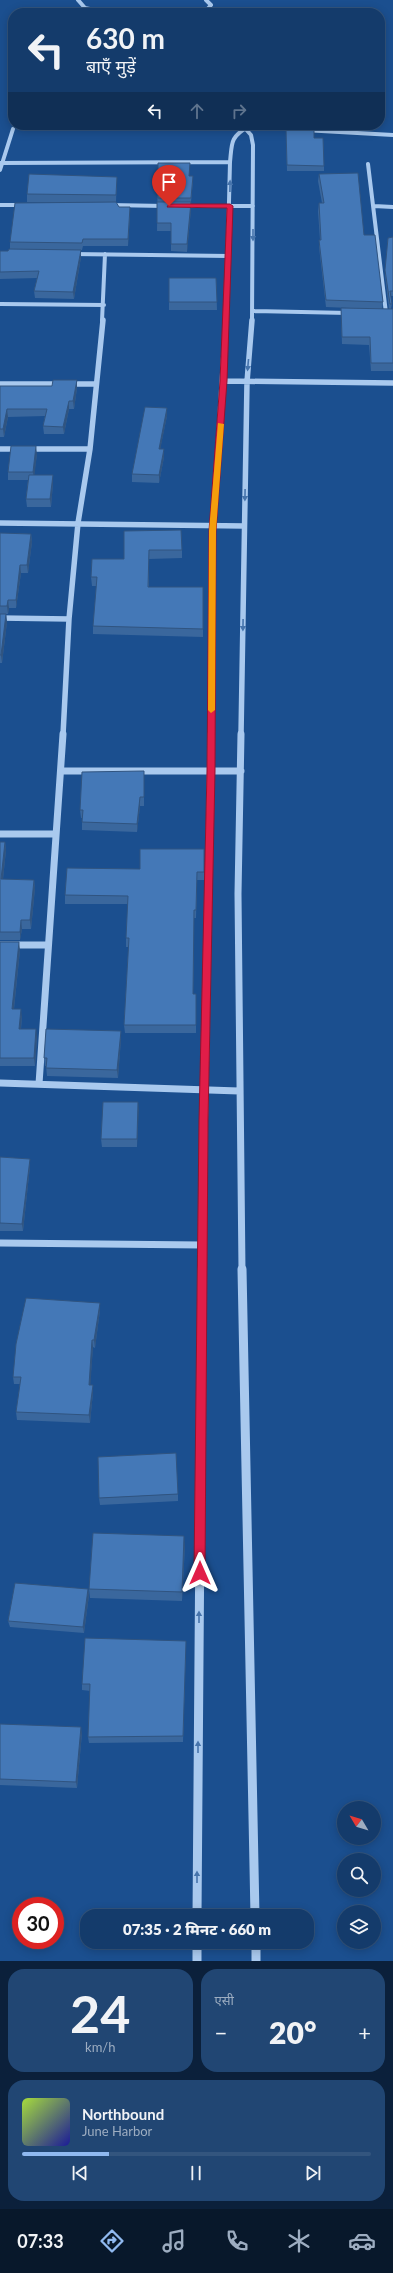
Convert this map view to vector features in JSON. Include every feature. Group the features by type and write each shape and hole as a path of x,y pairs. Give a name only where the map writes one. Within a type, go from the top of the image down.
{"street":[{"path":"78,0 85,8"},
{"path":"206,0 211,5 208,8"},
{"path":"0,170 13,130"},
{"path":"197,1909 202,1245 211,771 213,525 223,381 229,256 230,162 233,138 240,130"},
{"path":"247,130 253,140 253,311 247,382 244,526 238,894 238,1091 255,1909"},
{"path":"310,130 393,135"},
{"path":"1,163 230,162"},
{"path":"368,164 386,313"},
{"path":"0,205 32,205"},
{"path":"103,205 253,206"},
{"path":"374,206 393,207"},
{"path":"68,254 229,256"},
{"path":"39,1084 55,834 61,771 69,619 78,523 90,449 95,384 104,305 106,254"},
{"path":"0,304 104,305"},
{"path":"253,311 354,313"},
{"path":"378,313 393,313"},
{"path":"223,381 393,383"},
{"path":"0,384 95,384"},
{"path":"0,449 90,449"},
{"path":"0,523 244,526"},
{"path":"0,618 69,619"},
{"path":"61,771 241,771"},
{"path":"0,834 55,834"},
{"path":"0,945 48,945"},
{"path":"0,1083 238,1091"},
{"path":"0,1242 202,1245"},
{"path":"197,1949 197,1961"},
{"path":"256,1949 256,1961"}],"building":[{"path":"286,130 314,130 314,138 323,138 324,166 287,165"},
{"path":"158,163 190,163 189,176 193,176 191,198 158,198"},
{"path":"358,173 364,235 375,235 383,302 326,300 319,240 321,240 319,203 324,203 319,174"},
{"path":"29,174 117,177 116,195 27,194"},
{"path":"116,202 119,207 130,207 128,239 83,239 82,243 10,242 15,203"},
{"path":"157,202 191,202 187,244 171,244 171,223 157,223"},
{"path":"393,237 393,291 390,291 392,304 390,304 385,270 388,238"},
{"path":"9,249 81,250 73,292 34,291 39,271 0,272 0,251 8,251"},
{"path":"169,278 216,278 217,302 169,302"},
{"path":"341,308 393,309 393,363 371,363 370,337 342,337"},
{"path":"53,380 77,380 73,401 69,401 63,427 43,426 47,409 7,409 3,429 0,429 0,386 52,386"},
{"path":"145,407 167,408 159,449 164,449 159,475 132,474"},
{"path":"11,446 36,446 33,472 8,472"},
{"path":"29,475 53,475 50,499 26,499"},
{"path":"181,530 182,550 149,550 148,587 203,587 203,629 93,626 97,577 91,577 92,559 124,559 124,531"},
{"path":"0,533 31,534 27,565 20,565 16,600 8,600 7,606 0,606"},
{"path":"0,614 6,614 1,655 0,655"},
{"path":"144,771 144,797 140,797 137,824 82,822 83,810 80,810 82,772"},
{"path":"0,842 5,842 1,879 34,880 30,920 21,920 20,932 0,932"},
{"path":"140,849 204,849 204,872 197,872 196,910 194,910 193,994 196,994 196,1025 124,1025 129,938 126,938 128,896 65,895 67,868 140,869"},
{"path":"0,942 19,942 12,1009 21,1009 19,1029 36,1029 34,1058 0,1058"},
{"path":"46,1029 121,1031 117,1070 46,1068 47,1058 44,1058"},
{"path":"103,1102 138,1102 137,1139 101,1139"},
{"path":"0,1157 30,1159 22,1224 0,1223"},
{"path":"26,1298 100,1303 94,1340 92,1340 89,1385 93,1385 89,1415 16,1412 21,1377 13,1377 16,1344"},
{"path":"176,1453 178,1494 99,1498 98,1457"},
{"path":"93,1533 184,1536 182,1592 89,1589"},
{"path":"15,1583 88,1589 83,1627 8,1621"},
{"path":"85,1638 186,1641 183,1736 88,1737 90,1684 82,1684"},
{"path":"0,1724 81,1727 76,1782 0,1779"}],"slow traffic":[{"path":"211,710 213,531 220,424"}],"route":[{"path":"169,206 230,206 227,310 213,531 211,771 203,1120 200,1573"}]}
